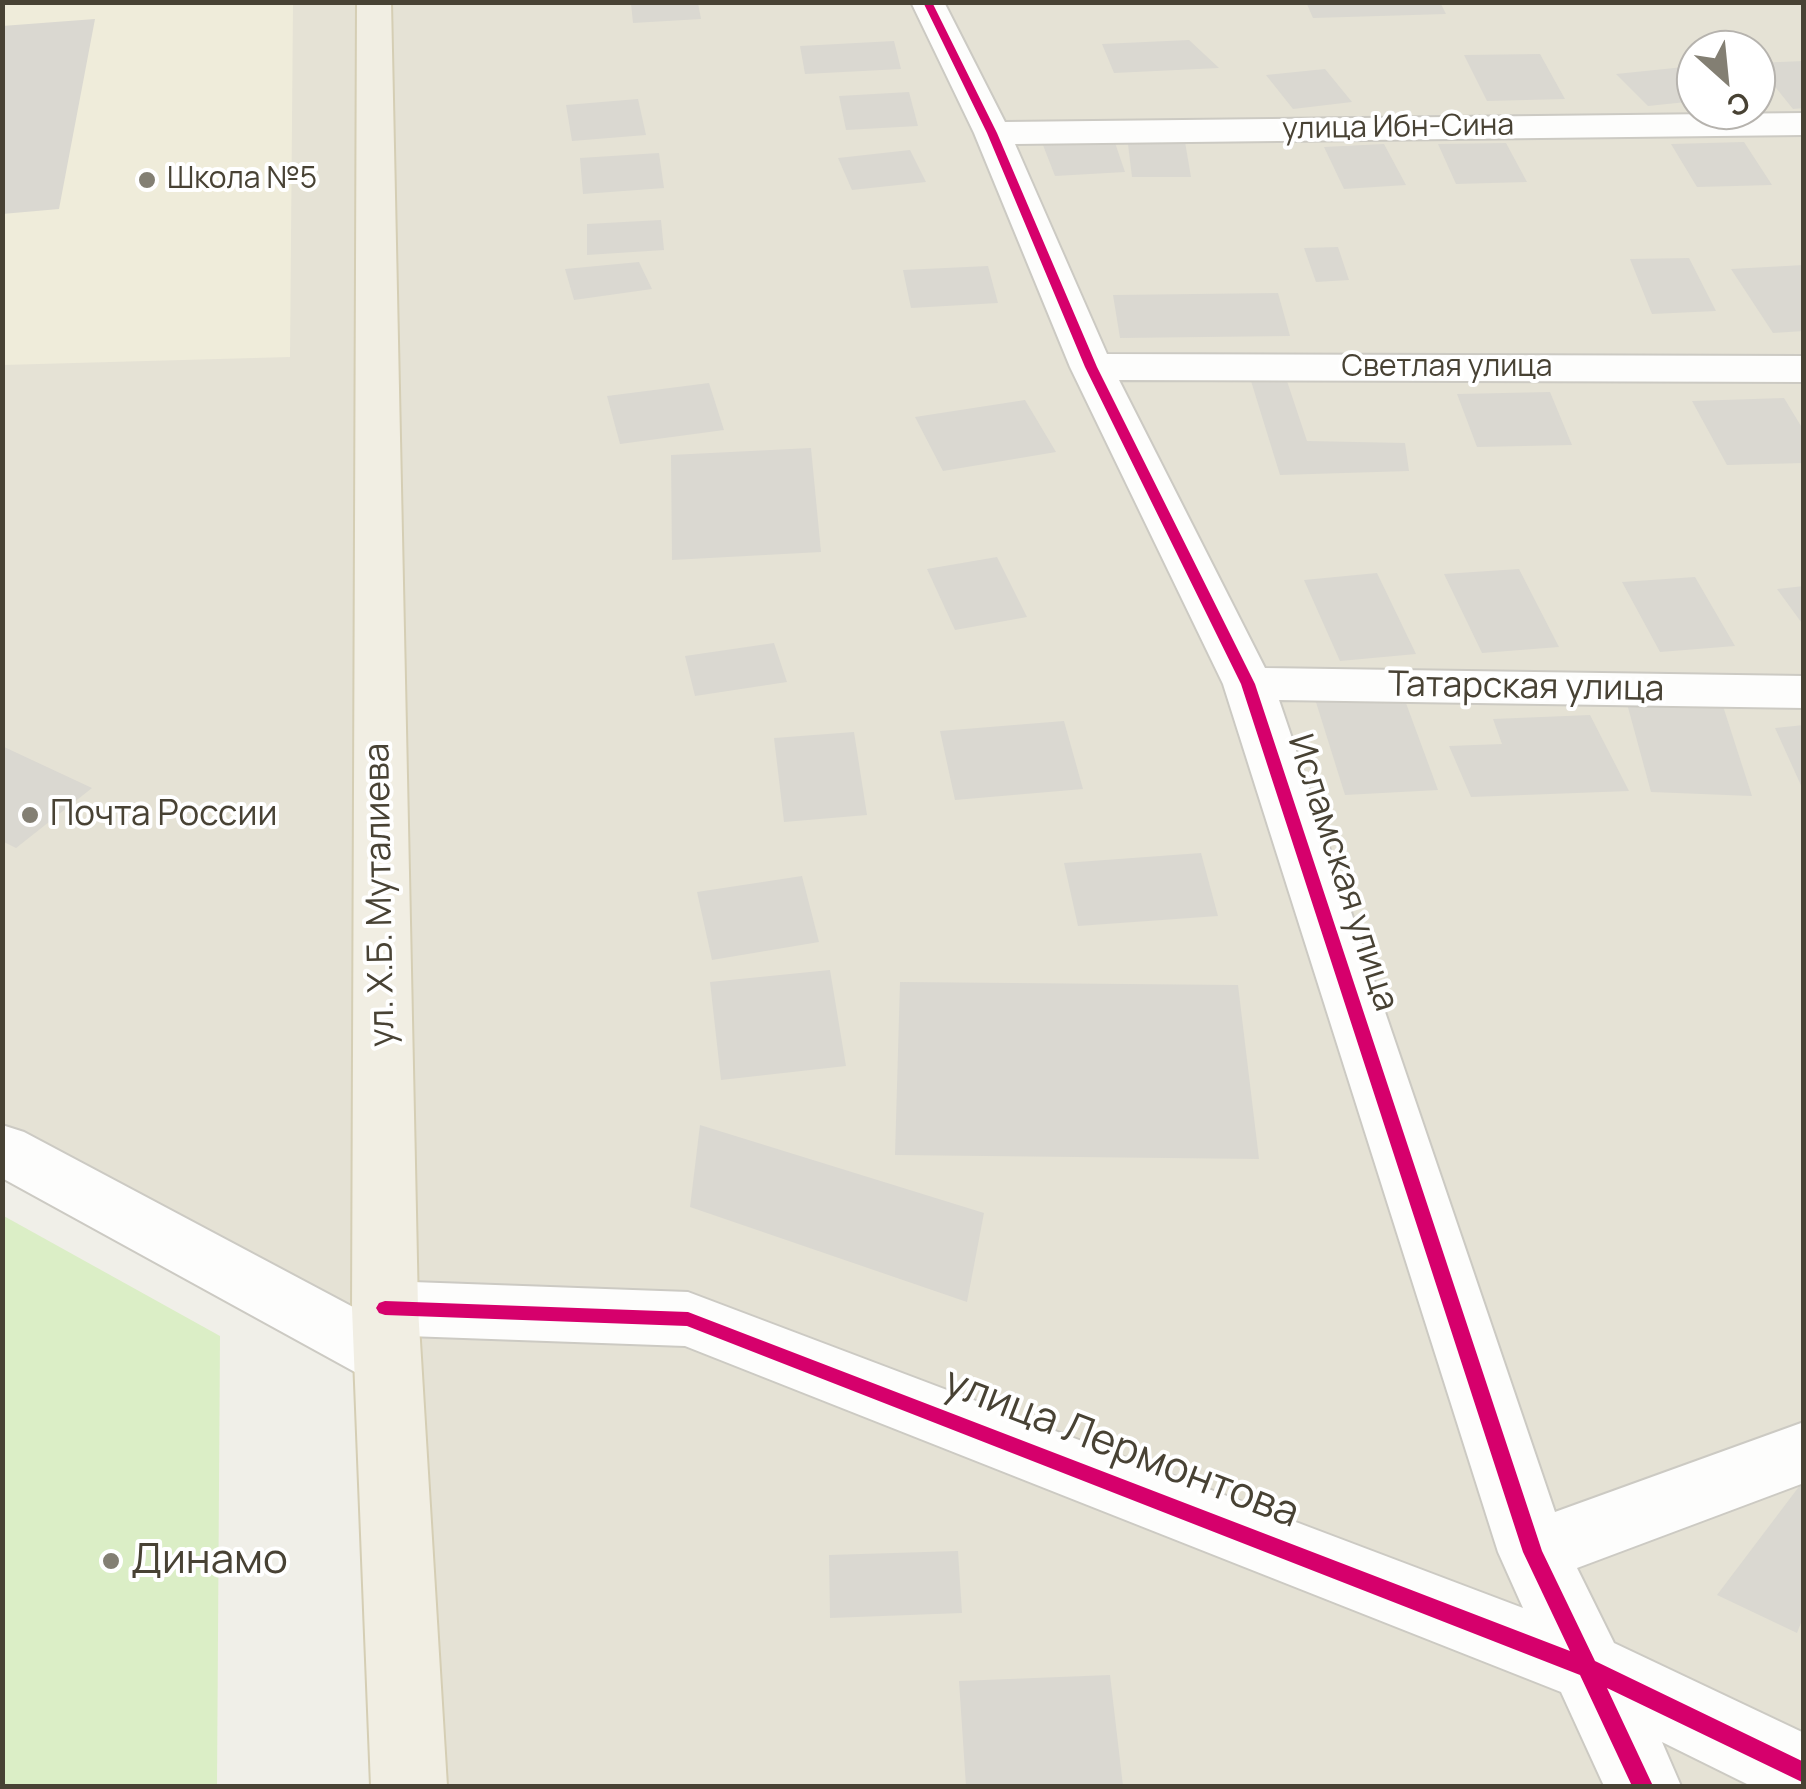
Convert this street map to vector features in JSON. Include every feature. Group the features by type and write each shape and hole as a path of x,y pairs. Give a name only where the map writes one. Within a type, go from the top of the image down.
{"main road":[{"name":"ул. Х.Б. Муталиева","path":"374,2 386,1332 409,1786"}],"street":[{"name":"Исламская улица","path":"926,2 992,132 1091,367 1248,684 1533,1552 1643,1786"},
{"name":"улица Ибн-Сина","path":"992,132 1804,124"},
{"name":"Светлая улица","path":"1091,367 1804,368"},
{"name":"Татарская улица","path":"1248,684 1804,692"},
{"path":"2,1149 386,1332"},
{"name":"улица Лермонтова","path":"386,1332 688,1319 1588,1668 1804,1773"},
{"path":"1533,1552 1804,1452"}],"shaded area":[{"path":"2,3 1803,3 1803,1786 409,1786 387,1357 3,1149"},
{"name":"Школа №5","path":"2,3 293,3 290,357 3,365"}],"green space":[{"name":"Динамо","path":"2,1215 220,1336 217,1786 3,1786"}],"building":[{"path":"1306,2 1440,2 1446,14 1313,18"},
{"path":"631,3 698,3 701,19 633,23"},
{"name":"Школа №5","path":"95,19 59,209 2,214 2,26"},
{"path":"1189,40 1219,68 1114,73 1102,44"},
{"path":"894,41 901,69 805,74 800,46"},
{"path":"1540,54 1565,99 1487,101 1464,55"},
{"path":"1804,61 1804,108 1793,109 1776,88 1776,62"},
{"path":"1676,68 1676,103 1648,106 1616,74"},
{"path":"1325,69 1352,102 1293,109 1266,75"},
{"path":"909,92 918,126 846,130 839,96"},
{"path":"638,99 646,135 572,141 566,105"},
{"path":"1127,136 1184,136 1191,177 1132,177"},
{"path":"1113,137 1125,172 1055,176 1041,140"},
{"path":"1744,142 1772,185 1697,187 1671,144"},
{"path":"1506,143 1527,182 1456,184 1438,144"},
{"path":"1384,144 1406,185 1344,189 1324,147"},
{"path":"910,150 926,182 852,190 838,158"},
{"path":"659,153 664,188 583,194 580,158"},
{"path":"661,220 664,250 587,255 587,224"},
{"path":"1338,247 1349,280 1316,282 1304,248"},
{"path":"1689,258 1716,311 1652,314 1630,259"},
{"path":"639,262 652,289 574,300 565,269"},
{"path":"1804,265 1804,331 1773,333 1731,269"},
{"path":"988,266 998,303 911,308 903,270"},
{"path":"1278,293 1290,336 1120,338 1113,295"},
{"path":"1251,381 1287,381 1307,441 1405,443 1409,471 1280,475"},
{"path":"709,383 724,430 620,444 607,396"},
{"path":"1550,392 1572,445 1477,447 1457,394"},
{"path":"1784,398 1804,431 1804,463 1727,465 1692,401"},
{"path":"1025,400 1056,452 943,471 915,417"},
{"path":"811,448 821,552 672,560 671,455"},
{"path":"997,557 1027,617 955,630 927,569"},
{"path":"1519,569 1559,647 1482,653 1444,574"},
{"path":"1377,573 1416,654 1340,661 1304,580"},
{"path":"1695,577 1735,646 1660,652 1622,582"},
{"path":"1804,586 1804,626 1777,589"},
{"path":"774,643 787,682 695,696 685,656"},
{"path":"1403,695 1438,790 1345,795 1315,699"},
{"path":"1626,700 1722,703 1752,796 1651,792"},
{"path":"1590,715 1629,791 1471,797 1449,746 1502,744 1493,719"},
{"path":"1064,721 1083,789 955,800 940,731"},
{"path":"1804,725 1804,792 1775,728"},
{"path":"854,732 867,815 784,822 774,738"},
{"name":"Почта России","path":"2,746 92,788 16,848 2,841"},
{"path":"1201,853 1218,916 1078,926 1064,863"},
{"path":"802,876 819,942 712,960 697,892"},
{"path":"830,970 846,1066 721,1080 710,982"},
{"path":"900,982 1238,985 1259,1159 895,1155"},
{"path":"700,1125 984,1213 967,1302 690,1207"},
{"path":"1804,1480 1804,1615 1797,1633 1717,1595"},
{"path":"958,1551 962,1613 830,1618 829,1555"},
{"path":"1110,1675 1123,1786 966,1786 959,1681"}],"cycle path":[{"path":"927,2 992,133 1091,367 1248,684 1533,1552 1643,1786"},
{"path":"385,1308 688,1319 1588,1668 1804,1773"}],"place":[{"name":"Школа №5","path":"147,180"},
{"name":"Почта России","path":"30,815"},
{"name":"Динамо","path":"111,1561"}]}
